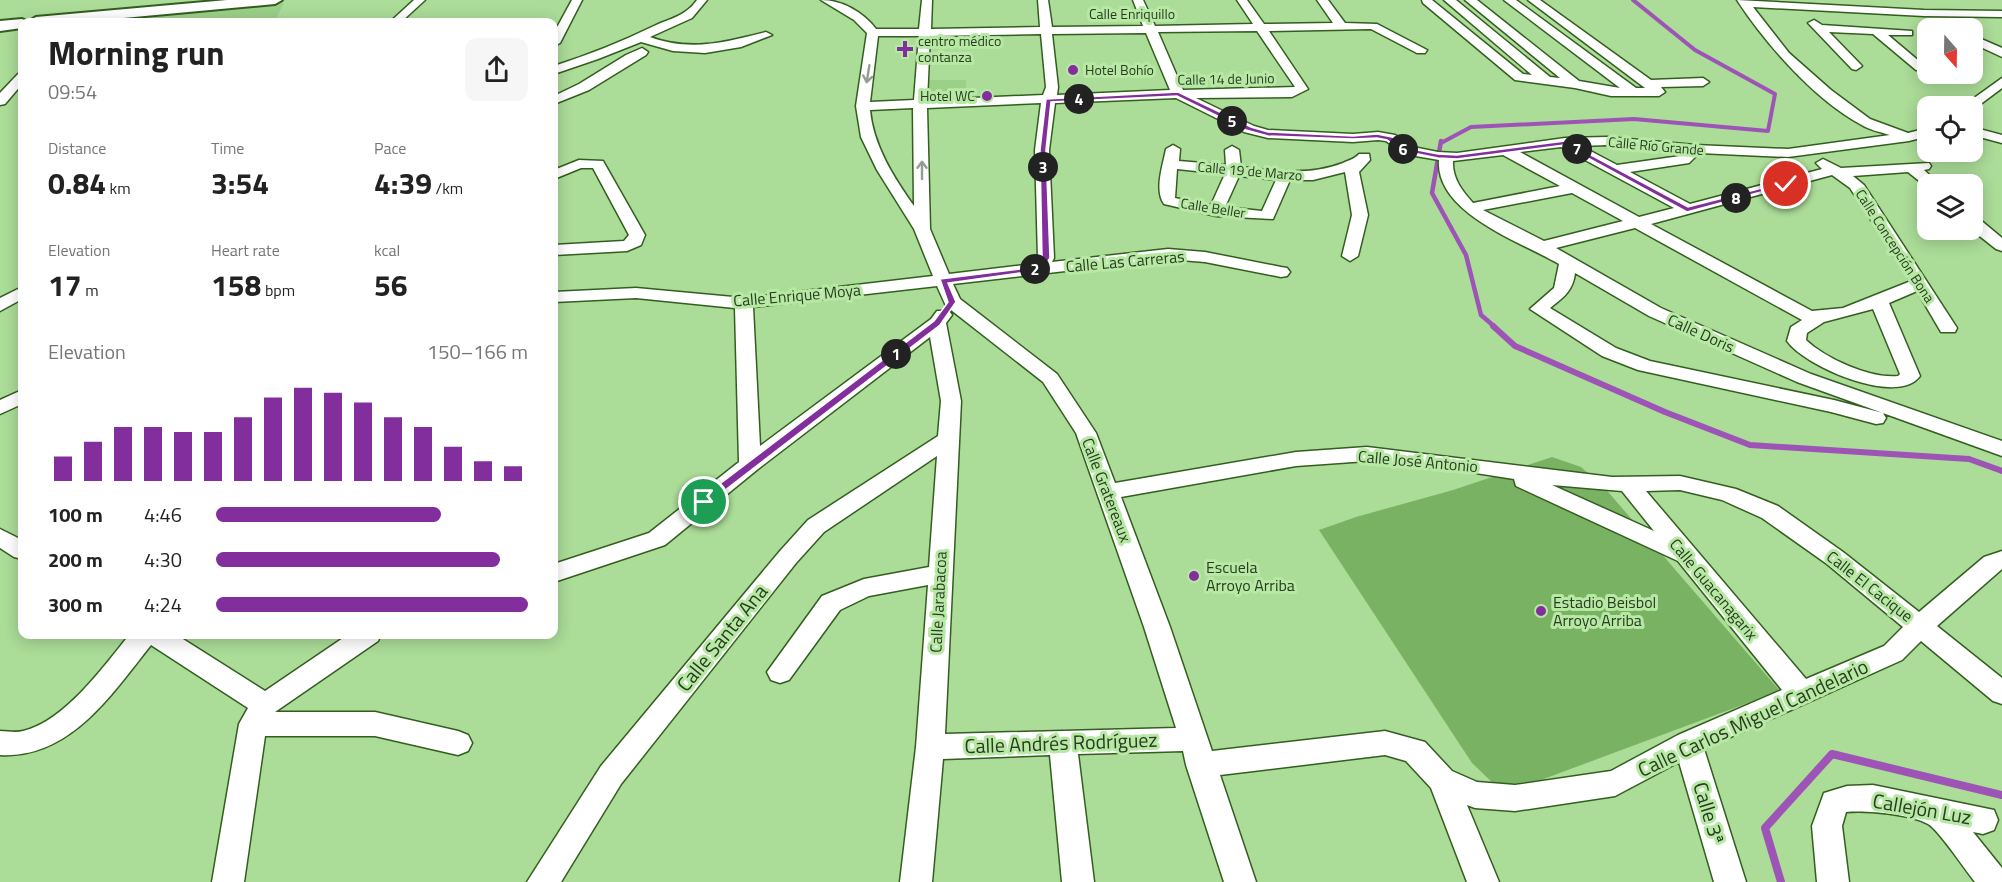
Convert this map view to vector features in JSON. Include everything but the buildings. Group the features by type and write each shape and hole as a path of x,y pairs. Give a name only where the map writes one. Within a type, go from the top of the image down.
{"main road":[{"path":"98,18 275,0"},
{"path":"0,26 18,24"}],"street":[{"path":"400,18 420,0"},
{"path":"558,36 577,0"},
{"path":"558,69 644,39 658,29 694,14 702,0"},
{"path":"558,572 657,539 750,464 937,323 948,292 922,229 891,185 864,120 863,106 873,33 867,24 856,15 826,0"},
{"path":"922,229 920,104 927,0"},
{"path":"1039,269 1046,258 1043,150 1048,100 1052,87 1043,0"},
{"path":"1138,0 1178,94"},
{"name":"Calle 14 de Junio","path":"863,106 1178,94 1292,93 1302,88 1242,0"},
{"path":"1322,0 1341,26"},
{"path":"1449,0 1546,80"},
{"path":"1427,1 1467,0 1575,84"},
{"path":"1509,0 1633,92"},
{"path":"1427,1 1519,77 1575,84 1611,92 1659,92 1533,0"},
{"path":"1899,0 1932,18"},
{"path":"1743,2 1799,8 1924,14 2002,14"},
{"path":"1743,2 1785,56 1827,93 1865,122 1909,137"},
{"path":"1799,8 1856,66"},
{"name":"Calle Enriquillo","path":"873,33 1373,26 1420,50"},
{"path":"1819,28 1908,33"},
{"path":"1876,32 1917,65"},
{"path":"644,39 659,46 680,49 724,47 766,35"},
{"path":"1983,44 2002,53"},
{"path":"558,99 573,93 628,58 659,46"},
{"path":"0,100 18,81"},
{"path":"1647,84 1703,82"},
{"path":"1983,96 2002,82"},
{"name":"Calle Río Grande","path":"1178,94 1249,129 1268,134 1353,138 1384,137 1408,151 1446,157 1565,142 1607,141 1767,153 1805,151 1917,135"},
{"path":"1983,134 2002,139"},
{"path":"1350,256 1360,215 1352,172 1366,154 1353,138"},
{"path":"1565,142 1687,210"},
{"path":"1615,170 1684,160 1695,149"},
{"path":"1216,211 1234,170 1232,150"},
{"path":"1505,150 1808,316 1827,318 1921,284"},
{"name":"Calle Concepción Bona","path":"1805,151 1856,185 1948,328"},
{"name":"Calle 19 de Marzo","path":"1172,157 1234,170 1285,176 1313,176 1340,170 1363,160"},
{"name":"Calle Beller","path":"1172,157 1166,196 1169,201 1216,211 1267,216 1285,176"},
{"name":"Calle Doris","path":"1446,157 1444,173 1459,197 1470,208 1489,221 1542,247 1655,312 1804,378 1994,446"},
{"path":"558,173 579,164 598,164 637,236 635,242 627,246 558,250"},
{"path":"1542,247 1634,222 1717,204 1836,171 1918,167 1923,174"},
{"path":"1470,208 1573,188"},
{"path":"1983,230 2002,246"},
{"name":"Calle Las Carreras","path":"1039,269 1168,254 1205,257 1281,272"},
{"path":"1568,262 1566,280 1561,291 1543,303 1539,309 1609,352 1644,366 1834,406 1970,446 1994,446"},
{"name":"Calle Enrique Moya","path":"558,297 636,293 744,303 948,292 1039,269"},
{"name":"Calle Gratereaux","path":"948,292 1050,378 1086,433 1157,627 1240,882"},
{"path":"1818,318 1798,331 1796,341 1814,356 1880,382 1909,380 1910,376 1879,301"},
{"path":"744,303 750,464"},
{"name":"Calle Jarabacoa","path":"916,882 930,747 951,402 937,323"},
{"path":"0,408 18,398"},
{"name":"Calle Santa Ana","path":"543,882 611,776 788,557 816,526 947,440"},
{"name":"Calle José Antonio","path":"1109,492 1296,459 1367,454 1612,484 1680,483 1728,494"},
{"path":"1499,470 1685,555"},
{"name":"Calle Guacanagarix","path":"1628,484 1801,693"},
{"name":"Calle El Cacique","path":"1728,494 1770,512 1835,558 1921,625 2002,693"},
{"path":"0,537 18,548"},
{"name":"Calle Carlos Miguel Candelario","path":"1196,752 1385,743 1415,751 1442,780 1475,795 1515,798 1615,783 1688,743 1893,653 1992,562 2002,560"},
{"path":"780,672 831,603 864,588 940,574"},
{"path":"0,743 12,746 37,742 68,723 142,639"},
{"path":"161,639 259,714 375,724 458,743"},
{"path":"228,882 259,714 362,639"},
{"name":"Calle 3ª","path":"1688,743 1730,882"},
{"path":"1063,745 1078,882"},
{"name":"Calle Andrés Rodríguez","path":"930,747 1063,745 1196,752"},
{"path":"1442,780 1483,882"},
{"name":"Callejón Luz","path":"1833,882 1827,826 1834,802 1849,797 1885,800 1939,813 1983,820"},
{"path":"1939,813 1994,882"}],"shaded area":[{"path":"284,3 276,18 118,18"},
{"path":"927,80 966,80 966,101 926,102"},
{"name":"Estadio Beisbol Arroyo Arriba","path":"1552,457 1581,467 1603,486 1780,691 1541,780 1496,786 1472,763 1319,530 1356,517 1453,490"}],"waterway":[{"path":"1441,143 1471,127 1634,119 1768,131 1775,94 1695,50 1633,0"},
{"path":"1441,141 1432,193 1466,255 1481,315 1495,327"},
{"path":"1493,326 1515,346 1665,412 1750,445 1969,459 2002,471"},
{"path":"1781,882 1765,828 1832,754 2002,795"}],"place":[{"name":"centro médico contanza","path":"905,49"},
{"name":"Hotel Bohío","path":"1073,70"},
{"name":"Hotel WC","path":"987,96"},
{"name":"Escuela Arroyo Arriba","path":"1194,576"},
{"name":"Estadio Beisbol Arroyo Arriba","path":"1541,611"}],"route":[{"path":"704,502 750,464 937,323 952,302 943,281 1039,269 1046,258 1043,150 1048,100 1178,94 1249,129 1268,134 1353,138 1377,136 1389,138 1408,151 1438,156 1457,157 1565,142 1687,210 1717,204 1786,184"}]}
